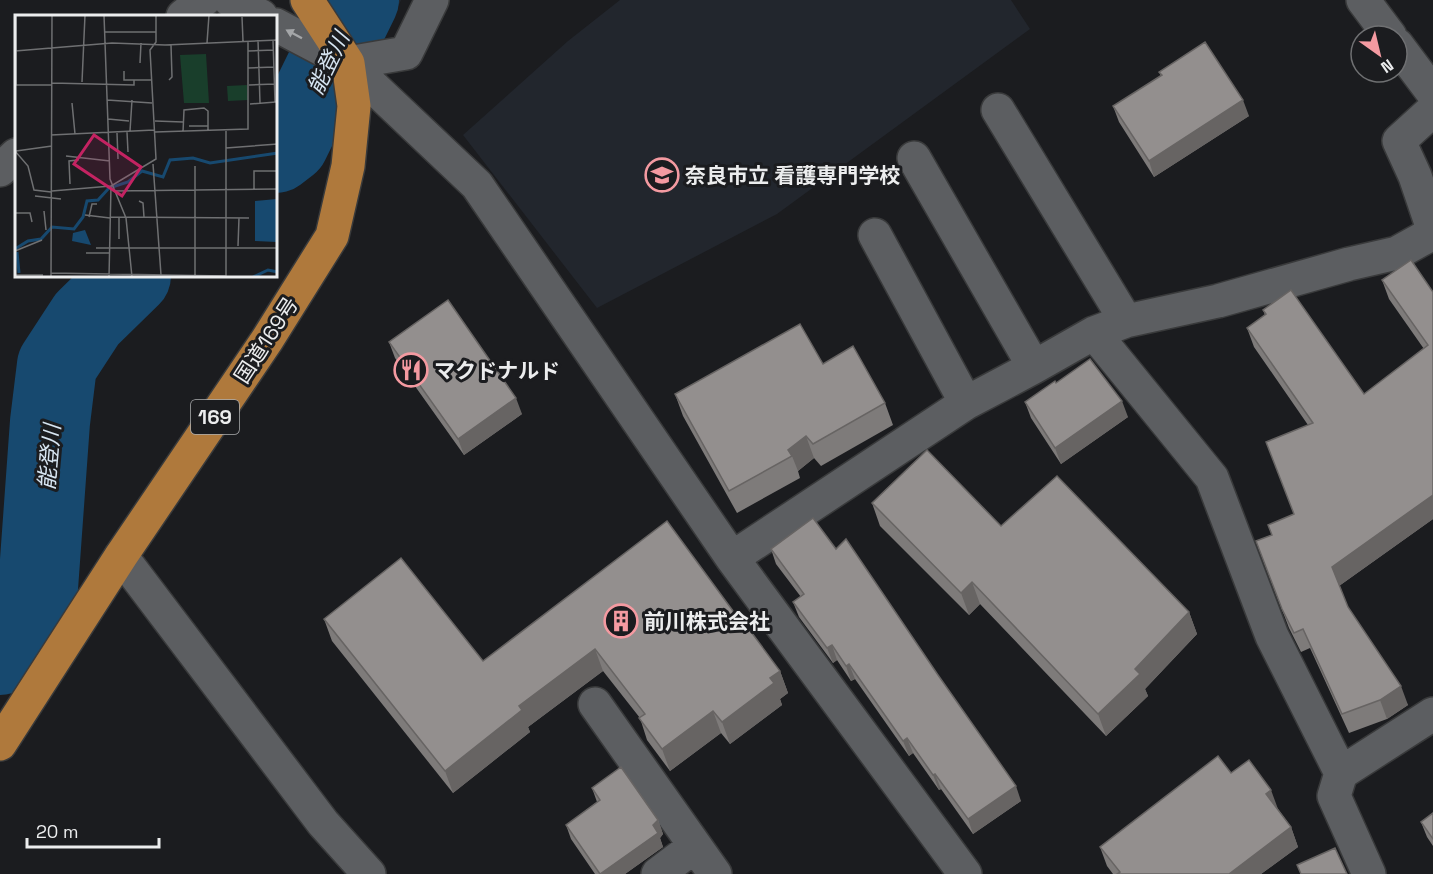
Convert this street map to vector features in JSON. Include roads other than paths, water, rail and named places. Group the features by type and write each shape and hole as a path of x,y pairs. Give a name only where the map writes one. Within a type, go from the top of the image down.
{"highway":[{"name":"国道169号","path":"0,744 121,556 267,340 332,236 348,166 354,106 348,63 307,0"}],"street":[{"path":"184,15 204,0"},
{"path":"230,0 259,15"},
{"path":"348,63 406,53 432,0"},
{"path":"1363,0 1381,24"},
{"path":"278,25 348,63 477,185 732,558 965,874"},
{"path":"1409,61 1433,93"},
{"path":"998,110 1126,321"},
{"path":"732,558 966,403 1094,333 1126,321 1218,302 1349,264 1397,253 1433,231 1415,176 1400,141 1433,110"},
{"path":"0,170 15,156"},
{"path":"914,158 1034,367"},
{"path":"875,235 966,403"},
{"path":"1094,333 1212,478 1272,636 1341,773"},
{"path":"121,556 323,822 369,874"},
{"path":"595,704 715,874"},
{"path":"1369,874 1334,796 1341,773 1433,714"},
{"path":"658,874 695,846"}],"waterway":[{"name":"能登川","path":"278,151 289,143 359,0"},
{"name":"能登川","path":"0,655 28,617 38,588 50,422 57,365 87,319 129,278"}],"place":[{"name":"奈良市立 看護専門学校","path":"662,175"},
{"name":"マクドナルド","path":"411,370"},
{"name":"前川株式会社","path":"621,621"}]}
